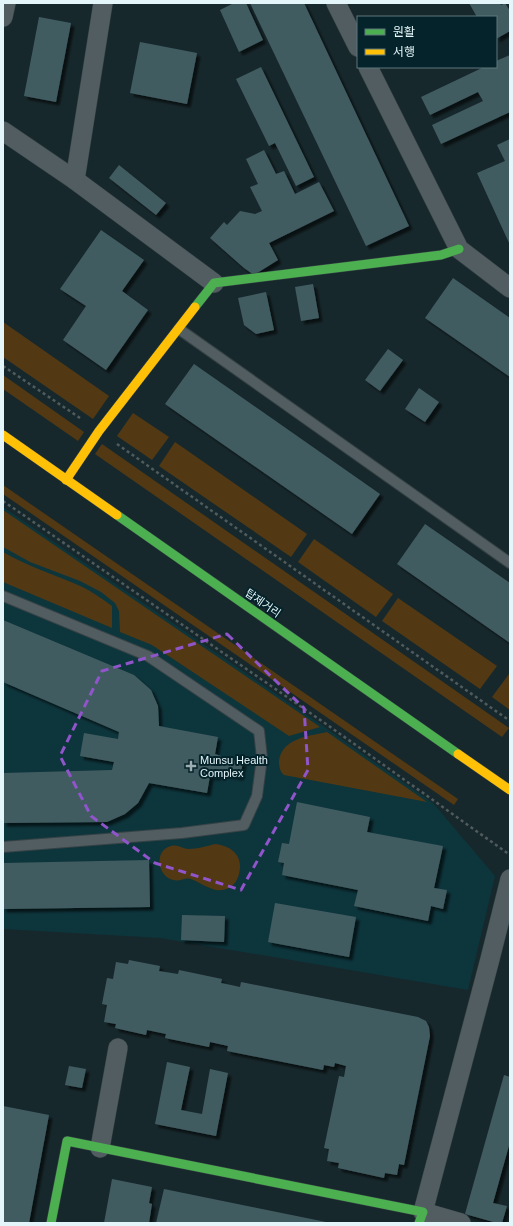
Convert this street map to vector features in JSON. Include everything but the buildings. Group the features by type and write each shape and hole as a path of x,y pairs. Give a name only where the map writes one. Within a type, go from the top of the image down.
{"street":[{"path":"3,17 6,3"},
{"path":"75,180 102,3"},
{"path":"336,3 357,45"},
{"path":"368,68 459,250 510,288"},
{"path":"3,131 75,180 214,283 441,255 459,250"},
{"path":"66,480 99,431 214,283"},
{"name":"탑제거리","path":"3,435 510,790"},
{"path":"421,1217 490,960 510,879"},
{"path":"100,1148 118,1048"},
{"path":"51,1223 67,1141 421,1217 460,1223"}],"lane":[{"path":"179,329 510,563"},
{"path":"3,596 148,656 259,731 262,758 257,796 244,825 182,834 3,847"}],"path":[{"path":"3,366 99,431 510,721"},
{"path":"3,501 329,726 510,855"}],"highlighted area":[{"path":"227,634 304,708 308,770 241,890 155,863 91,816 60,756 102,671"}],"shaded area":[{"path":"3,322 109,396 93,419 3,357"},
{"path":"3,375 84,432 78,441 3,389"},
{"path":"133,413 169,437 152,460 117,436"},
{"path":"175,442 307,534 291,557 159,466"},
{"path":"102,444 509,728 502,737 95,454"},
{"path":"3,485 458,799 454,805 3,494"},
{"name":"Munsu Health Complex","path":"3,507 433,803 495,876 468,990 160,938 3,929"},
{"path":"3,510 320,727 289,736 152,645 120,632 119,611 115,603 101,592 80,581 30,562 3,547"},
{"path":"314,539 393,594 376,617 298,562"},
{"path":"3,552 31,566 82,587 104,600 112,606 112,628 3,582"},
{"path":"398,598 497,666 480,689 382,621"},
{"path":"509,674 510,675 510,710 492,697"},
{"path":"327,732 427,802 283,774 280,769 279,761 281,753 285,747 297,739"},
{"path":"215,844 232,850 238,857 240,871 237,880 231,887 216,890 194,880 173,880 168,878 161,869 160,857 166,848 178,846 192,849"}],"traffic: fast":[{"path":"195,307 214,283 441,255 459,249"},
{"path":"117,515 458,754"},
{"path":"51,1223 67,1141 423,1212 419,1223"}],"traffic: slow":[{"path":"66,480 99,431 195,307"},
{"path":"3,435 117,515"},
{"path":"458,754 510,790"}],"place":[{"name":"Munsu Health Complex","path":"191,766"}]}
